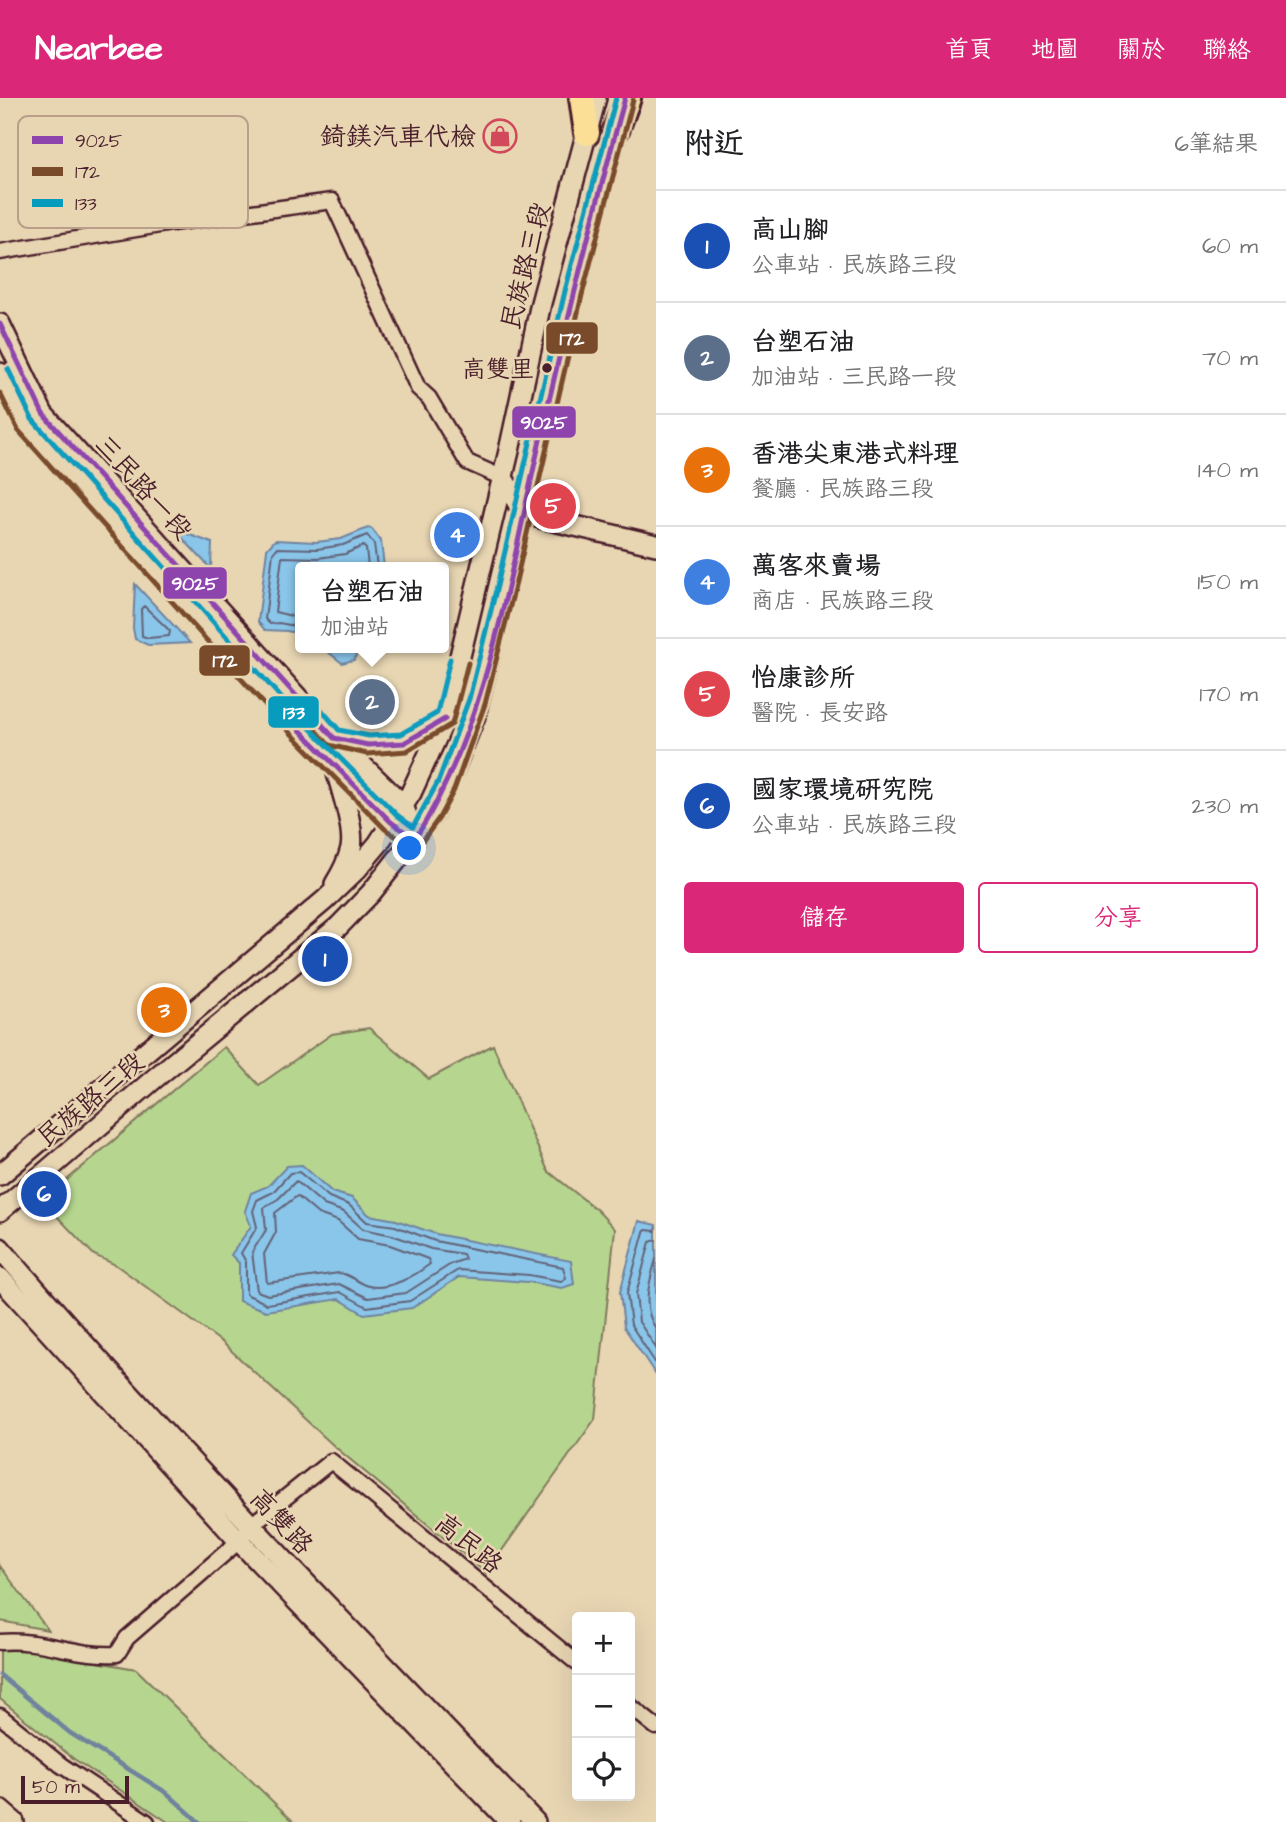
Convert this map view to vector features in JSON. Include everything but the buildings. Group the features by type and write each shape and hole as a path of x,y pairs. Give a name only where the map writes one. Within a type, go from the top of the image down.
{"highway":[{"path":"582,98 587,133"},
{"path":"616,130 627,98"}],"street":[{"name":"民族路三段","path":"0,1175 325,900 378,844 411,793 445,719 503,478 541,303 596,98"},
{"name":"民族路三段","path":"0,1211 338,927 371,893 433,814 475,716 524,514 566,319 616,130"},
{"path":"248,213 332,201 418,388 429,398 467,462 503,478 524,514 656,545"},
{"path":"0,252 142,228"},
{"name":"三民路一段","path":"0,324 43,414 334,738 402,806"},
{"name":"三民路一段","path":"0,373 24,424 286,716 391,822 415,839"},
{"path":"334,738 368,745 404,743 445,719"},
{"name":"三民路一段","path":"325,900 343,871 352,846 348,812 334,765"},
{"path":"402,806 415,839"},
{"name":"高雙路","path":"0,1248 244,1533 535,1822"},
{"name":"高雙路","path":"0,1278 244,1533 510,1822"},
{"name":"高民路","path":"244,1533 331,1461 572,1659"},
{"path":"0,1642 19,1640 99,1656 117,1654 127,1638 244,1533"},
{"path":"635,1710 656,1727"},
{"path":"0,1716 61,1765 147,1822"},
{"path":"0,1810 14,1822"}],"green space":[{"path":"369,1028 429,1079 493,1045 548,1171 597,1210 615,1229 595,1419 486,1573 334,1446 223,1343 116,1265 94,1255 51,1210 48,1196 224,1047 259,1085 332,1034"},
{"path":"0,1566 48,1630 0,1621"},
{"path":"0,1648 35,1651 136,1669 294,1822 168,1822 74,1759 0,1699"}],"water":[{"path":"368,528 372,529 381,541 383,562 295,562 295,633 265,630 258,622 267,549 275,540 316,542 341,539"},
{"path":"174,529 212,543 211,569"},
{"path":"135,584 190,643 148,645 135,639"},
{"path":"329,653 357,653 354,660 342,663"},
{"path":"302,1165 332,1192 352,1198 369,1215 396,1220 436,1234 571,1261 574,1284 562,1288 528,1282 459,1277 412,1308 364,1314 339,1299 266,1311 239,1301 239,1263 231,1255 251,1226 245,1211 251,1193 268,1186 287,1166"},
{"path":"639,1221 656,1225 656,1375 624,1327 620,1292"}],"waterway":[{"path":"0,1675 70,1733 167,1793 199,1822"}],"transit line":[{"name":"133","path":"8,369 32,419 292,710 397,815 413,827 438,782 469,699 565,291 616,98"},
{"name":"9025","path":"415,839 439,797 460,751 491,655 567,322 625,98"},
{"name":"172","path":"0,393 18,430 280,722 385,829 411,847 418,847 439,818 454,790 485,704 582,295 633,100"},
{"name":"9025","path":"0,324 43,414 334,738 368,745 404,743 445,719"},
{"name":"133","path":"312,699 339,730 369,736 401,734 437,713 450,659"},
{"name":"172","path":"298,711 329,745 367,754 407,751 452,724 468,663"},
{"name":"9025","path":"297,727 391,822 415,839"}],"place":[{"name":"錡鎂汽車代檢","path":"500,136"},
{"name":"高雙里","path":"547,368"},
{"name":"怡康診所","path":"553,506"},
{"name":"萬客來賣場","path":"457,535"},
{"name":"台塑石油","path":"372,702"},
{"name":"高山腳","path":"325,959"},
{"name":"香港尖東港式料理","path":"164,1010"},
{"name":"國家環境研究院","path":"44,1194"}]}
